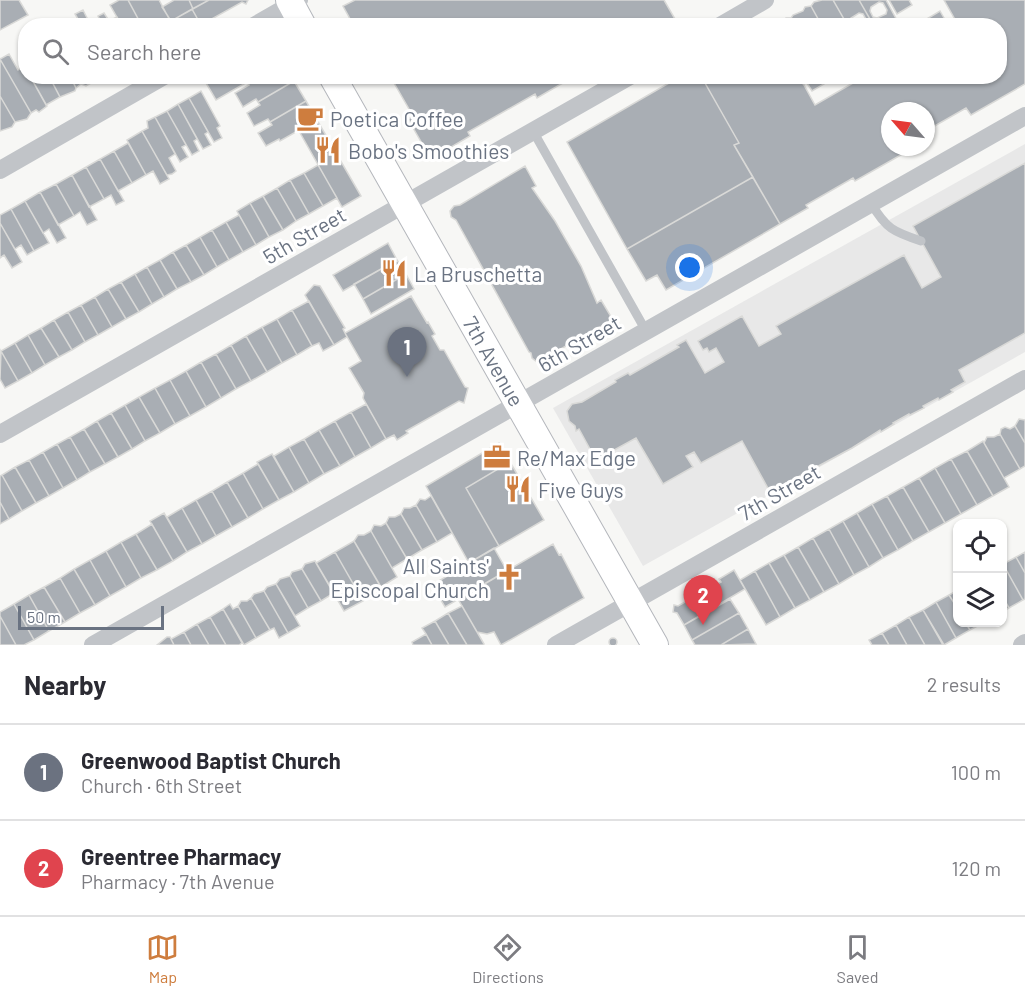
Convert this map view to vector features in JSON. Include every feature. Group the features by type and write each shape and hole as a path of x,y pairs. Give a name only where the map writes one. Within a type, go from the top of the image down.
{"street":[{"path":"734,18 765,0"},
{"path":"272,18 296,7"},
{"path":"0,170 150,84"},
{"name":"7th Avenue","path":"336,84 656,645"},
{"name":"5th Street","path":"0,434 616,84"},
{"name":"6th Street","path":"93,645 1025,116"},
{"name":"7th Street","path":"556,645 1025,379"}],"lane":[{"path":"533,131 646,331"},
{"path":"871,203 880,219 896,233 921,241"}],"shaded area":[{"path":"1025,144 1025,352 643,566 553,408"}],"building":[{"path":"0,0 19,0 28,15 18,18 18,20 0,30"},
{"path":"119,0 128,0 138,18 117,18 110,5"},
{"path":"128,0 159,0 169,18 138,18"},
{"path":"174,0 189,0 193,9 176,18 169,18 162,7"},
{"path":"189,0 209,0 193,9"},
{"path":"209,0 248,0 246,4 242,2 213,18 197,18 192,9"},
{"path":"355,0 664,0 674,18 350,18 343,6"},
{"path":"833,0 843,18 818,18 811,6 814,2"},
{"path":"833,0 859,0 869,18 859,13 851,18 843,18"},
{"path":"859,0 886,0 896,18 877,18 869,18","holes":["879,2 883,3 887,10 886,14 877,18 873,17 871,7"]},
{"path":"889,0 909,0 912,5 897,14"},
{"path":"944,0 1025,0 1025,84 971,115 966,108 935,126 935,102 881,102 881,156 899,156 855,181 853,178 806,205 808,208 780,224 734,145 739,143 706,84 803,84 815,105 851,84 1007,84 1007,18 954,18"},
{"path":"811,6 818,18 791,18 803,11 805,7"},
{"path":"192,9 197,18 176,18"},
{"path":"83,10 87,18 77,18 75,14"},
{"path":"940,11 944,18 928,18"},
{"path":"104,13 107,18 99,18 98,16"},
{"path":"9,54 18,70 18,84 35,84 47,106 39,112 36,110 31,113 0,59"},
{"path":"0,59 31,113 27,119 15,122 0,96"},
{"path":"34,84 53,84 60,97 46,105"},
{"path":"53,84 74,84 75,91 60,97"},
{"path":"207,84 244,84 216,100"},
{"path":"289,84 258,102 256,99 243,107 235,93 249,85"},
{"path":"289,84 296,84 306,101 270,122 268,119 254,126 247,113 260,105 258,102"},
{"path":"395,84 561,84 537,98 535,94 468,132 470,136 431,159 408,119 413,116"},
{"path":"667,84 706,84 739,143 734,145 753,177 627,249 567,142"},
{"path":"808,84 824,84 812,91"},
{"path":"201,91 220,126 217,128 222,138 214,142 189,98"},
{"path":"0,96 15,122 12,127 0,131"},
{"path":"189,98 208,132 205,134 211,145 203,149 178,104"},
{"path":"306,101 317,120 280,141 279,139 266,146 258,133 272,125 270,122"},
{"path":"178,104 197,139 194,141 199,151 192,155 167,111"},
{"path":"167,111 186,145 182,147 188,157 180,162 155,117"},
{"path":"155,117 175,154 169,158 176,171 172,174 167,175 142,131 148,128 147,121"},
{"path":"317,120 361,196 342,207 299,131"},
{"path":"142,131 169,179 160,184 153,171 146,175 127,140"},
{"path":"128,143 146,175 132,183 114,151"},
{"path":"114,151 132,183 118,191 100,159"},
{"path":"100,159 124,201 116,205 111,195 104,199 86,167"},
{"path":"1025,163 1025,333 959,370 965,382 939,400 938,398 923,406 924,408 909,414 881,432 880,430 852,448 770,492 742,441 701,463 694,452 686,456 693,467 663,484 636,438 596,460 579,429 576,431 575,426 569,421 567,411 572,404 582,402 616,382 615,380 628,373 630,375 679,347 677,345 686,340 705,373 724,362 716,348 709,352 707,348 703,350 698,341 742,316 759,346 781,334 776,326 904,255 922,288 941,277 913,226"},
{"path":"318,165 337,198 323,206 304,173"},
{"path":"525,166 536,186 532,188 555,221 581,266 597,303 601,300 613,320 546,357 543,361 537,362 532,358 456,220 451,217 450,211 454,206 460,205"},
{"path":"86,167 104,199 89,207 72,175"},
{"path":"304,173 323,206 309,214 290,180"},
{"path":"72,175 97,220 87,225 80,212 74,216 56,184"},
{"path":"753,177 780,224 666,290 657,275 646,281 627,249"},
{"path":"290,180 309,214 296,221 277,188"},
{"path":"56,184 74,216 58,225 40,192"},
{"path":"277,188 296,221 283,230 263,196"},
{"path":"40,192 66,238 57,243 49,229 43,233 25,201"},
{"path":"263,196 283,230 269,237 250,203"},
{"path":"25,201 49,243 34,251 11,209"},
{"path":"250,203 269,237 256,245 237,211"},
{"path":"11,209 34,251 27,255 21,245 15,249 0,223 0,215"},
{"path":"239,215 256,245 243,252 226,222"},
{"path":"226,222 243,252 229,260 212,230"},
{"path":"0,223 22,262 12,268 4,255 0,258"},
{"path":"212,230 229,260 217,267 200,237"},
{"path":"200,237 217,267 204,275 186,245"},
{"path":"388,243 397,260 343,291 333,275"},
{"path":"186,245 204,275 191,282 173,252"},
{"path":"173,252 191,282 177,289 160,260"},
{"path":"160,260 177,289 164,297 147,267"},
{"path":"397,260 406,274 363,299 354,284"},
{"path":"147,267 164,297 152,304 135,274"},
{"path":"135,274 152,304 139,312 121,282"},
{"path":"406,274 414,289 371,314 363,299"},
{"path":"121,282 139,312 126,319 108,289"},
{"path":"314,285 320,286 345,328 343,329 347,337 334,345 305,295"},
{"path":"108,289 126,319 112,327 95,297"},
{"path":"411,296 435,334 432,336 440,350 444,350 465,387 468,388 464,403 459,401 406,431 408,433 397,440 394,435 386,439 349,368 361,361 345,333"},
{"path":"95,297 112,327 98,335 81,305"},
{"path":"309,301 334,345 323,351 319,343 312,346 292,310"},
{"path":"81,305 98,335 85,342 68,312"},
{"path":"292,310 312,346 297,355 277,319"},
{"path":"68,312 85,342 72,350 54,320"},
{"path":"277,319 297,355 282,363 262,327"},
{"path":"54,320 72,350 59,357 41,328"},
{"path":"262,327 282,363 267,372 246,336"},
{"path":"41,328 59,357 45,365 28,335"},
{"path":"28,335 45,365 32,373 15,343"},
{"path":"246,336 267,372 251,381 231,345"},
{"path":"15,343 32,373 18,381 1,351"},
{"path":"231,345 251,381 236,389 216,354"},
{"path":"1,351 18,381 5,388 0,379"},
{"path":"216,354 236,389 221,398 201,362"},
{"path":"201,362 221,398 206,407 186,371"},
{"path":"186,371 206,407 190,416 170,380"},
{"path":"170,380 190,416 175,424 155,388"},
{"path":"155,388 175,424 160,433 139,397"},
{"path":"139,397 160,433 145,441 125,405"},
{"path":"366,404 386,439 371,448 351,412"},
{"path":"125,405 145,441 132,449 111,413"},
{"path":"351,412 371,448 355,457 335,421"},
{"path":"111,413 132,449 118,457 97,421"},
{"path":"1019,419 1025,420 1025,443 1015,426"},
{"path":"97,421 118,457 105,464 84,429"},
{"path":"335,421 355,457 340,466 319,430"},
{"path":"1015,426 1025,443 1025,466 1020,469 1000,434 1001,429 1005,427 1010,429"},
{"path":"84,429 105,464 90,472 70,437"},
{"path":"319,430 340,466 324,474 304,439"},
{"path":"1000,434 1020,469 1004,478 984,443 987,437"},
{"path":"70,437 90,472 77,480 57,444"},
{"path":"304,439 324,474 309,483 289,447"},
{"path":"983,441 1009,487 993,496 967,451"},
{"path":"499,443 510,462 466,488 499,546 469,563 426,486"},
{"path":"57,444 77,480 63,488 43,452"},
{"path":"289,447 309,483 294,492 274,456"},
{"path":"967,451 993,496 977,505 951,459"},
{"path":"43,452 63,488 49,496 29,460"},
{"path":"272,454 294,492 279,500 257,462"},
{"path":"951,459 977,505 961,514 935,468"},
{"path":"29,460 49,496 36,503 15,467"},
{"path":"510,462 544,520 499,546 466,488"},
{"path":"258,464 279,500 263,509 243,473"},
{"path":"15,467 36,503 22,511 2,475"},
{"path":"935,468 961,514 945,523 919,478"},
{"path":"243,473 263,509 248,518 227,482"},
{"path":"2,475 22,511 9,519 0,502 0,476"},
{"path":"919,478 945,523 929,532 903,487"},
{"path":"227,482 248,518 232,527 212,491"},
{"path":"903,487 929,532 913,541 887,496"},
{"path":"212,491 232,527 216,536 196,500"},
{"path":"431,496 452,533 437,542 416,505 420,499 425,500"},
{"path":"887,496 913,541 898,550 872,504"},
{"path":"196,500 216,536 202,544 182,508"},
{"path":"0,502 9,519 0,524"},
{"path":"872,504 898,550 883,558 857,513"},
{"path":"416,505 437,542 422,550 401,514 404,508"},
{"path":"182,508 202,544 187,552 167,517"},
{"path":"164,513 187,552 173,561 150,521"},
{"path":"857,513 883,558 869,567 843,521"},
{"path":"401,514 422,550 407,559 386,523 389,517"},
{"path":"843,521 869,567 854,575 829,529"},
{"path":"386,523 407,559 392,568 371,531 374,525 381,526"},
{"path":"152,524 173,561 157,570 136,534"},
{"path":"829,529 854,575 839,584 813,538"},
{"path":"371,531 397,577 381,587 354,541 358,535"},
{"path":"136,534 157,570 141,578 121,542"},
{"path":"813,538 839,584 824,592 798,547"},
{"path":"354,541 382,589 363,601 335,552"},
{"path":"121,542 141,578 126,587 106,551"},
{"name":"All Saints' Episcopal Church","path":"553,544 559,555 561,554 584,598 501,645 494,632 487,634 477,632 458,599"},
{"path":"798,547 824,592 810,600 784,555"},
{"path":"494,548 507,571 445,607 432,585"},
{"path":"106,551 126,587 110,596 90,560"},
{"path":"335,552 363,601 344,611 316,563"},
{"path":"1025,552 1025,573 1016,557"},
{"path":"784,555 810,600 795,608 769,563"},
{"path":"1016,557 1025,573 1025,599 1023,600 1007,571 1007,562"},
{"path":"90,560 110,596 95,605 74,569"},
{"path":"315,561 334,593 321,601 302,569 305,564"},
{"path":"769,563 795,608 780,617 755,571"},
{"path":"74,569 95,605 80,613 60,578"},
{"path":"302,569 321,601 308,608 290,576 292,572"},
{"path":"734,570 745,589 684,625 677,613 673,612 674,605 678,606 703,592 704,587 710,584 714,586 721,582 719,579"},
{"path":"755,571 780,617 766,625 740,580"},
{"path":"1007,571 1023,600 1009,608 1007,605"},
{"path":"290,576 308,608 295,616 276,584 280,579"},
{"path":"60,578 80,613 65,622 44,587"},
{"path":"276,584 300,626 288,633 264,591 267,587"},
{"path":"44,587 65,622 49,631 29,595"},
{"path":"264,591 288,633 279,638 274,628 270,630 251,598 254,594"},
{"path":"29,595 49,631 34,640 14,604"},
{"path":"949,595 953,601 953,627 968,627 970,630 956,638 936,602"},
{"path":"251,598 270,630 256,638 238,606 241,601"},
{"path":"730,599 739,613 692,640 684,625"},
{"path":"936,602 956,638 944,645 923,610"},
{"path":"14,604 34,640 24,645 16,645 0,616 0,612"},
{"path":"230,604 233,609 238,606 256,638 244,645 223,609"},
{"path":"462,606 483,645 467,645 448,613"},
{"path":"223,609 242,643 239,645 226,645 210,617"},
{"path":"923,610 943,645 925,645 909,617"},
{"path":"448,613 467,645 449,645 435,621"},
{"path":"739,613 748,629 721,645 695,645 692,640"},
{"path":"0,616 16,645 0,645"},
{"path":"210,617 226,645 209,645 197,624"},
{"path":"909,617 925,645 907,645 896,625"},
{"path":"435,621 449,645 432,645 422,628"},
{"path":"197,624 209,645 191,645 184,632"},
{"path":"896,625 907,645 889,645 882,633"},
{"path":"748,629 756,644 721,645"},
{"path":"184,632 191,645 174,645 171,639"},
{"path":"882,633 889,645 872,645 869,640"},
{"path":"426,634 432,645 413,645 412,642"},
{"path":"170,637 174,645 157,645"},
{"path":"610,639 616,639 616,645 610,645"}],"place":[{"name":"Poetica Coffee","path":"310,118"},
{"name":"Bobo's Smoothies","path":"328,150"},
{"name":"La Bruschetta","path":"394,273"},
{"name":"Greenwood Baptist Church","path":"407,377"},
{"name":"Re/Max Edge","path":"497,457"},
{"name":"Five Guys","path":"518,489"},
{"name":"All Saints' Episcopal Church","path":"509,577"},
{"name":"Greentree Pharmacy","path":"703,625"}]}
